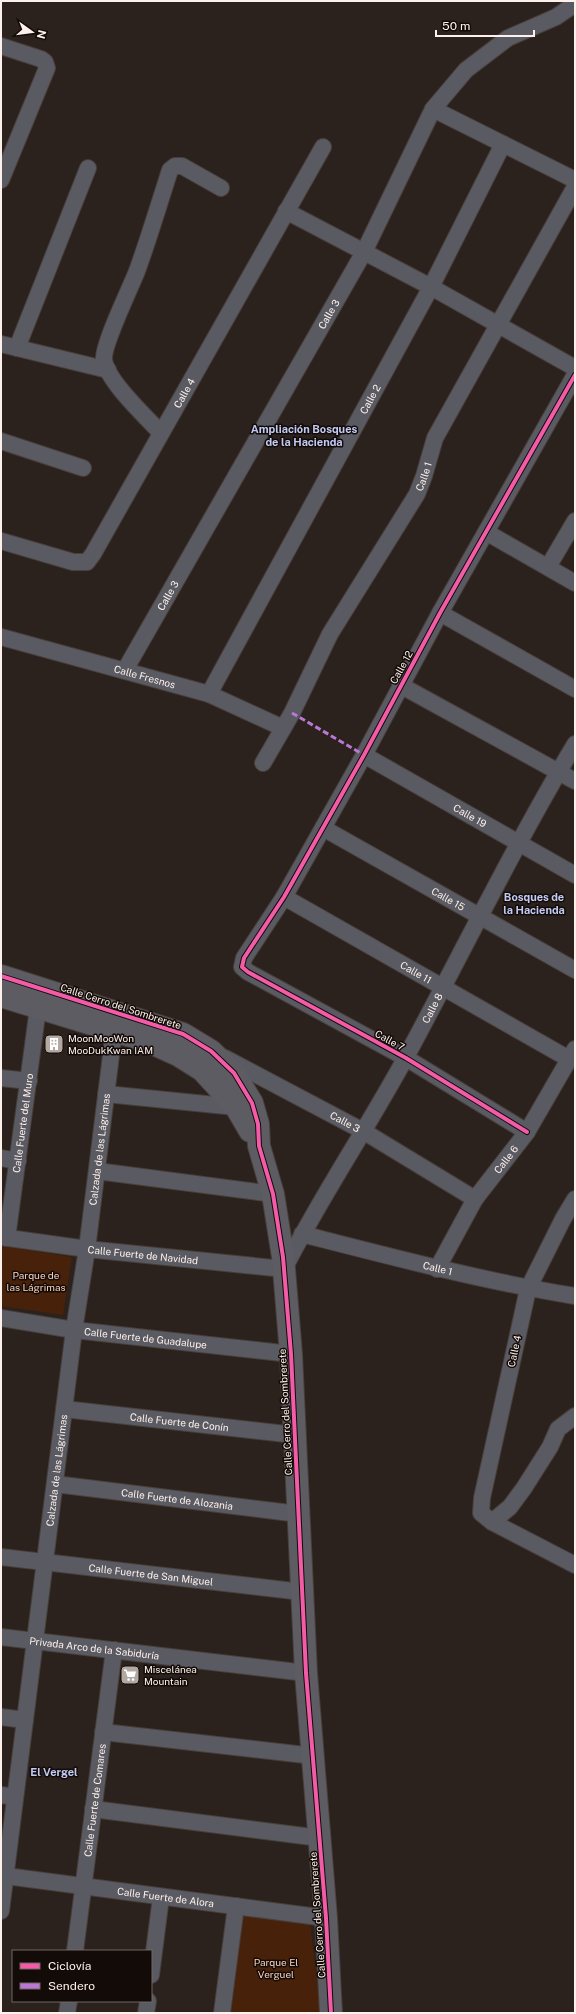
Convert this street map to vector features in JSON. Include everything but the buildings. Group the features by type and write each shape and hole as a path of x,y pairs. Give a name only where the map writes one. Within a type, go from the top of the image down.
{"street":[{"name":"Calle 3","path":"124,670 364,252 433,109 466,70 508,38 556,17 575,4"},
{"path":"1,46 40,59 45,62 47,68 1,180"},
{"path":"433,109 575,180"},
{"name":"Calle 2","path":"209,694 431,287 503,144"},
{"name":"Calle 4","path":"1,541 73,562 87,562 93,554 323,147"},
{"path":"161,433 128,398 108,370 104,358 107,344 137,271 170,170 175,166 182,166 221,188"},
{"path":"17,348 88,168"},
{"name":"Calle 1","path":"263,763 283,728 330,634 417,494 435,438 575,187"},
{"path":"286,211 431,287 575,368"},
{"path":"1,344 108,370"},
{"name":"Calle 12","path":"242,967 244,958 284,897 364,755 400,684 575,375"},
{"path":"1,441 82,468"},
{"path":"548,567 575,521"},
{"path":"486,532 575,583"},
{"path":"440,613 575,689"},
{"name":"Calle Fresnos","path":"1,637 209,694 283,728"},
{"path":"400,684 575,781"},
{"name":"Calle 8","path":"284,1269 302,1234 406,1058 442,987 482,916 519,842 575,744"},
{"name":"Calle 19","path":"364,755 575,875"},
{"name":"Calle 15","path":"323,828 482,916 575,970"},
{"name":"Calle 11","path":"284,897 442,987 572,1054"},
{"name":"Calle 7","path":"242,967 248,972 406,1058 527,1132"},
{"name":"Calle Cerro del Sombrerete","path":"1,976 122,1013 183,1034 211,1051 234,1073 252,1103 258,1124 259,1146 273,1194 284,1269 291,1354 306,1673 314,1756 326,1918 331,2013"},
{"name":"Calle Cerro del Sombrerete","path":"1,996 147,1041 178,1055 202,1070 236,1107 259,1146"},
{"name":"Calle Fuerte del Muro","path":"4,1238 18,1160 38,1008"},
{"name":"Calzada de las Lágrimas","path":"1,1911 6,1876 8,1796 25,1720 74,1330 87,1249 114,1031"},
{"name":"Calle 3","path":"211,1051 363,1131 475,1199"},
{"name":"Calle 6","path":"437,1269 475,1199 527,1132 572,1054"},
{"path":"1,1078 29,1081"},
{"path":"106,1094 236,1107"},
{"path":"1,1158 18,1160"},
{"path":"97,1171 273,1194"},
{"name":"Calle 4","path":"487,1518 482,1498 528,1289 574,1202"},
{"name":"Calle 1","path":"302,1234 437,1269 528,1289 575,1296"},
{"name":"Calle Fuerte de Navidad","path":"4,1238 87,1249 284,1269"},
{"name":"Calle Fuerte de Guadalupe","path":"1,1318 74,1330 291,1354"},
{"name":"Calle Fuerte de Conín","path":"64,1409 295,1435"},
{"path":"487,1518 510,1507 550,1447 558,1429 575,1416"},
{"name":"Calle Fuerte de Alozania","path":"55,1484 299,1514"},
{"path":"487,1518 575,1565"},
{"name":"Calle Fuerte de San Miguel","path":"1,1557 302,1592"},
{"name":"Privada Arco de la Sabiduría","path":"1,1637 306,1673"},
{"name":"Calle Fuerte de Comares","path":"75,1950 114,1650"},
{"path":"1,1717 25,1720"},
{"path":"103,1732 314,1756"},
{"path":"93,1809 320,1838"},
{"name":"Calle Fuerte de Alora","path":"6,1876 326,1918"},
{"path":"152,1967 161,1896"},
{"path":"222,2013 236,1906"},
{"path":"67,2013 69,2002"},
{"path":"146,2013 148,2002"}],"green space":[{"name":"Parque de las Lágrimas","path":"1,1246 72,1257 63,1315 1,1306"},
{"name":"Parque El Verguel","path":"243,1915 310,1923 321,2013 231,2013"}],"marked path":[{"path":"292,713 364,755"}],"cycle path":[{"path":"527,1132 406,1058 248,972 242,967 244,958 284,897 364,755 440,613 575,375"},
{"path":"1,976 183,1034 211,1051 234,1073 252,1103 258,1124 259,1146 273,1194 283,1257 291,1354 306,1673 326,1918 331,2013"}],"place":[{"name":"MoonMooWon MooDukKwan IAM","path":"54,1044"},
{"name":"Miscelánea Mountain","path":"130,1675"}],"district":[{"name":"Ampliación Bosques de la Hacienda","path":"304,435"},
{"name":"Bosques de la Hacienda","path":"534,903"},
{"name":"El Vergel","path":"54,1772"}]}
